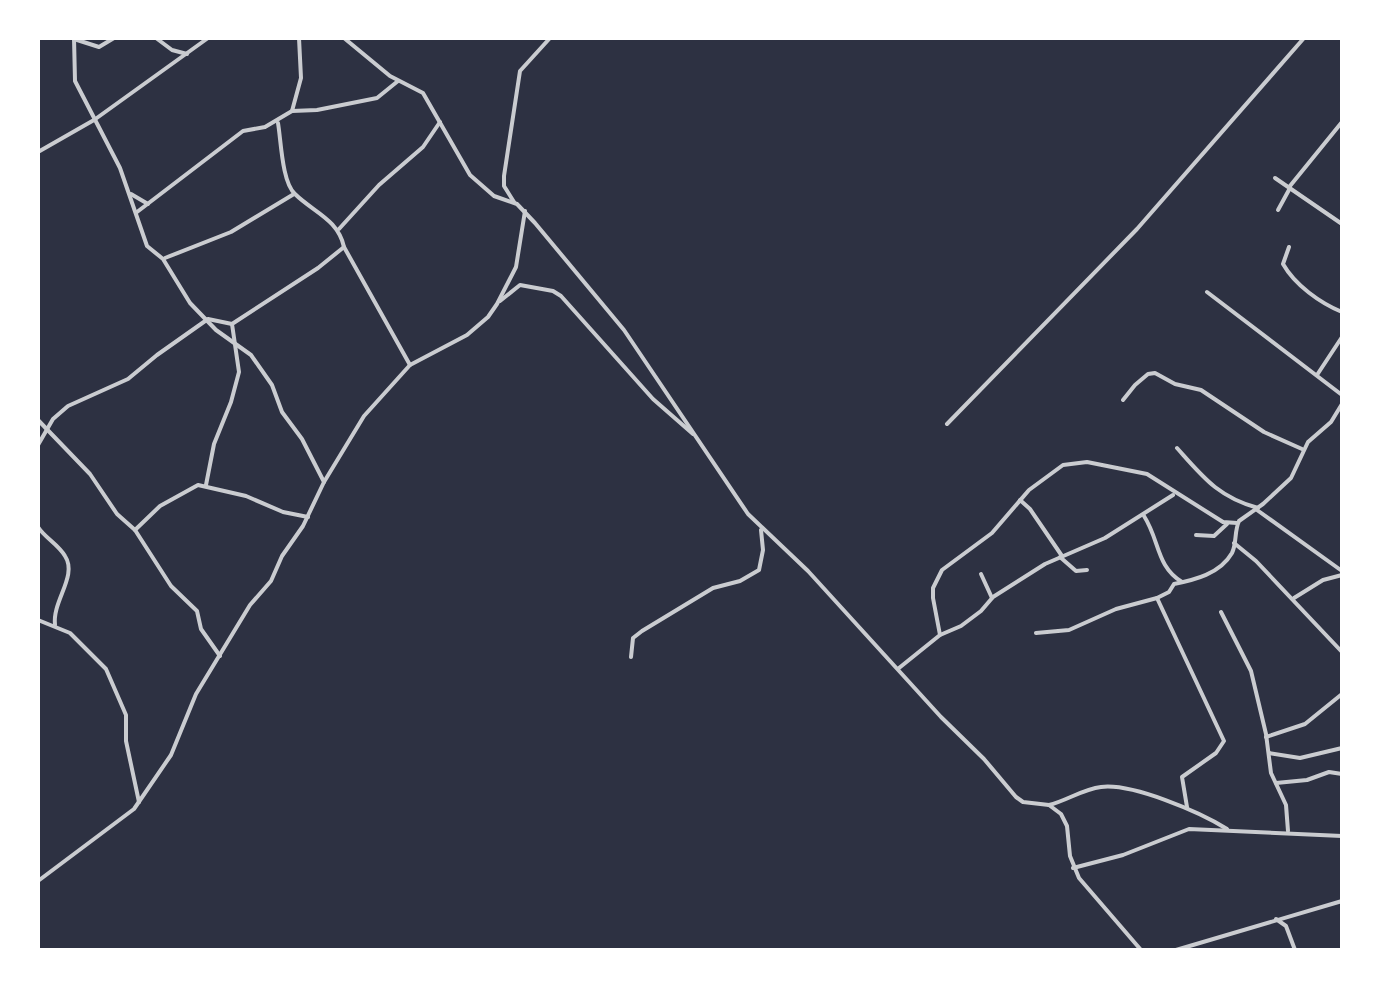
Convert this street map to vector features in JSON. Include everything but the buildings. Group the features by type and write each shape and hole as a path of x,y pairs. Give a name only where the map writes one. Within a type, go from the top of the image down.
{"street":[{"path":"114,38 100,47 73,38 75,81 131,194 147,246 164,259 181,291 251,355 272,385 282,412 302,439 324,482"},
{"path":"156,38 172,50 187,54"},
{"path":"38,152 94,120 208,38"},
{"path":"292,111 301,78 299,38"},
{"path":"344,38 398,81 424,93 470,175 494,196 514,202"},
{"path":"550,38 520,72 504,176 504,186 514,202 624,330 739,503 761,528 808,571 1016,797 1049,806 1061,814 1067,826 1073,868 1142,950"},
{"path":"947,424 1126,242 1304,38"},
{"path":"137,212 235,136 292,111 368,100 398,81"},
{"path":"278,120 282,158 294,194 339,229 344,246 410,365"},
{"path":"339,229 423,146 440,122"},
{"path":"1278,210 1290,186 1342,122"},
{"path":"1274,178 1342,224"},
{"path":"131,194 148,204"},
{"path":"164,259 232,232 294,194"},
{"path":"38,881 78,848 121,821 138,802 171,755 196,694 250,605 272,581 282,556 364,416 410,365 467,334 488,317 516,267 524,212"},
{"path":"38,445 54,419 68,406 128,379 208,319 232,324 318,268 344,246"},
{"path":"1289,247 1283,264 1292,278 1342,312"},
{"path":"496,304 519,285 553,290 653,399 698,438"},
{"path":"1206,292 1342,395"},
{"path":"206,485 214,444 237,382 232,324"},
{"path":"1317,375 1342,337"},
{"path":"1124,400 1135,384 1156,373 1175,384 1202,390 1264,432 1304,449"},
{"path":"940,635 933,598 942,570 992,533 1020,500 1056,469 1081,462 1146,474 1227,524 1237,524 1290,478 1304,449 1342,404"},
{"path":"38,420 90,474 117,514 135,530 171,586 197,611 201,628 220,656"},
{"path":"1176,448 1197,474 1257,509 1342,573"},
{"path":"206,485 212,490 254,498 284,512 308,516"},
{"path":"135,530 172,498 206,485"},
{"path":"899,668 940,635 981,611 992,598 1061,557 1144,516 1158,502 1176,494"},
{"path":"1020,500 1061,557 1076,571 1087,570"},
{"path":"1144,516 1154,534 1162,566 1182,582"},
{"path":"1196,536 1214,536 1227,524"},
{"path":"1036,633 1069,630 1157,598 1174,584 1197,581 1230,556 1237,524"},
{"path":"38,527 62,551 68,563 69,574 54,610 55,625"},
{"path":"632,657 632,638 642,631 713,588 740,581 759,570 764,550 761,528"},
{"path":"1234,544 1294,598 1342,652"},
{"path":"1294,598 1322,580 1342,573"},
{"path":"981,574 992,598"},
{"path":"1157,598 1224,741 1216,753 1182,777 1187,807"},
{"path":"1222,612 1251,671 1267,753 1286,805 1288,831"},
{"path":"38,620 72,634 109,675 126,715 126,741 138,802"},
{"path":"1266,737 1305,724 1342,694"},
{"path":"1267,753 1300,758 1342,748"},
{"path":"1276,782 1306,780 1328,772 1342,774"},
{"path":"1049,806 1096,788 1111,787 1187,807 1229,831"},
{"path":"1073,868 1123,855 1189,829 1342,836"},
{"path":"1176,950 1342,901"},
{"path":"1276,919 1290,931 1296,950"}]}
